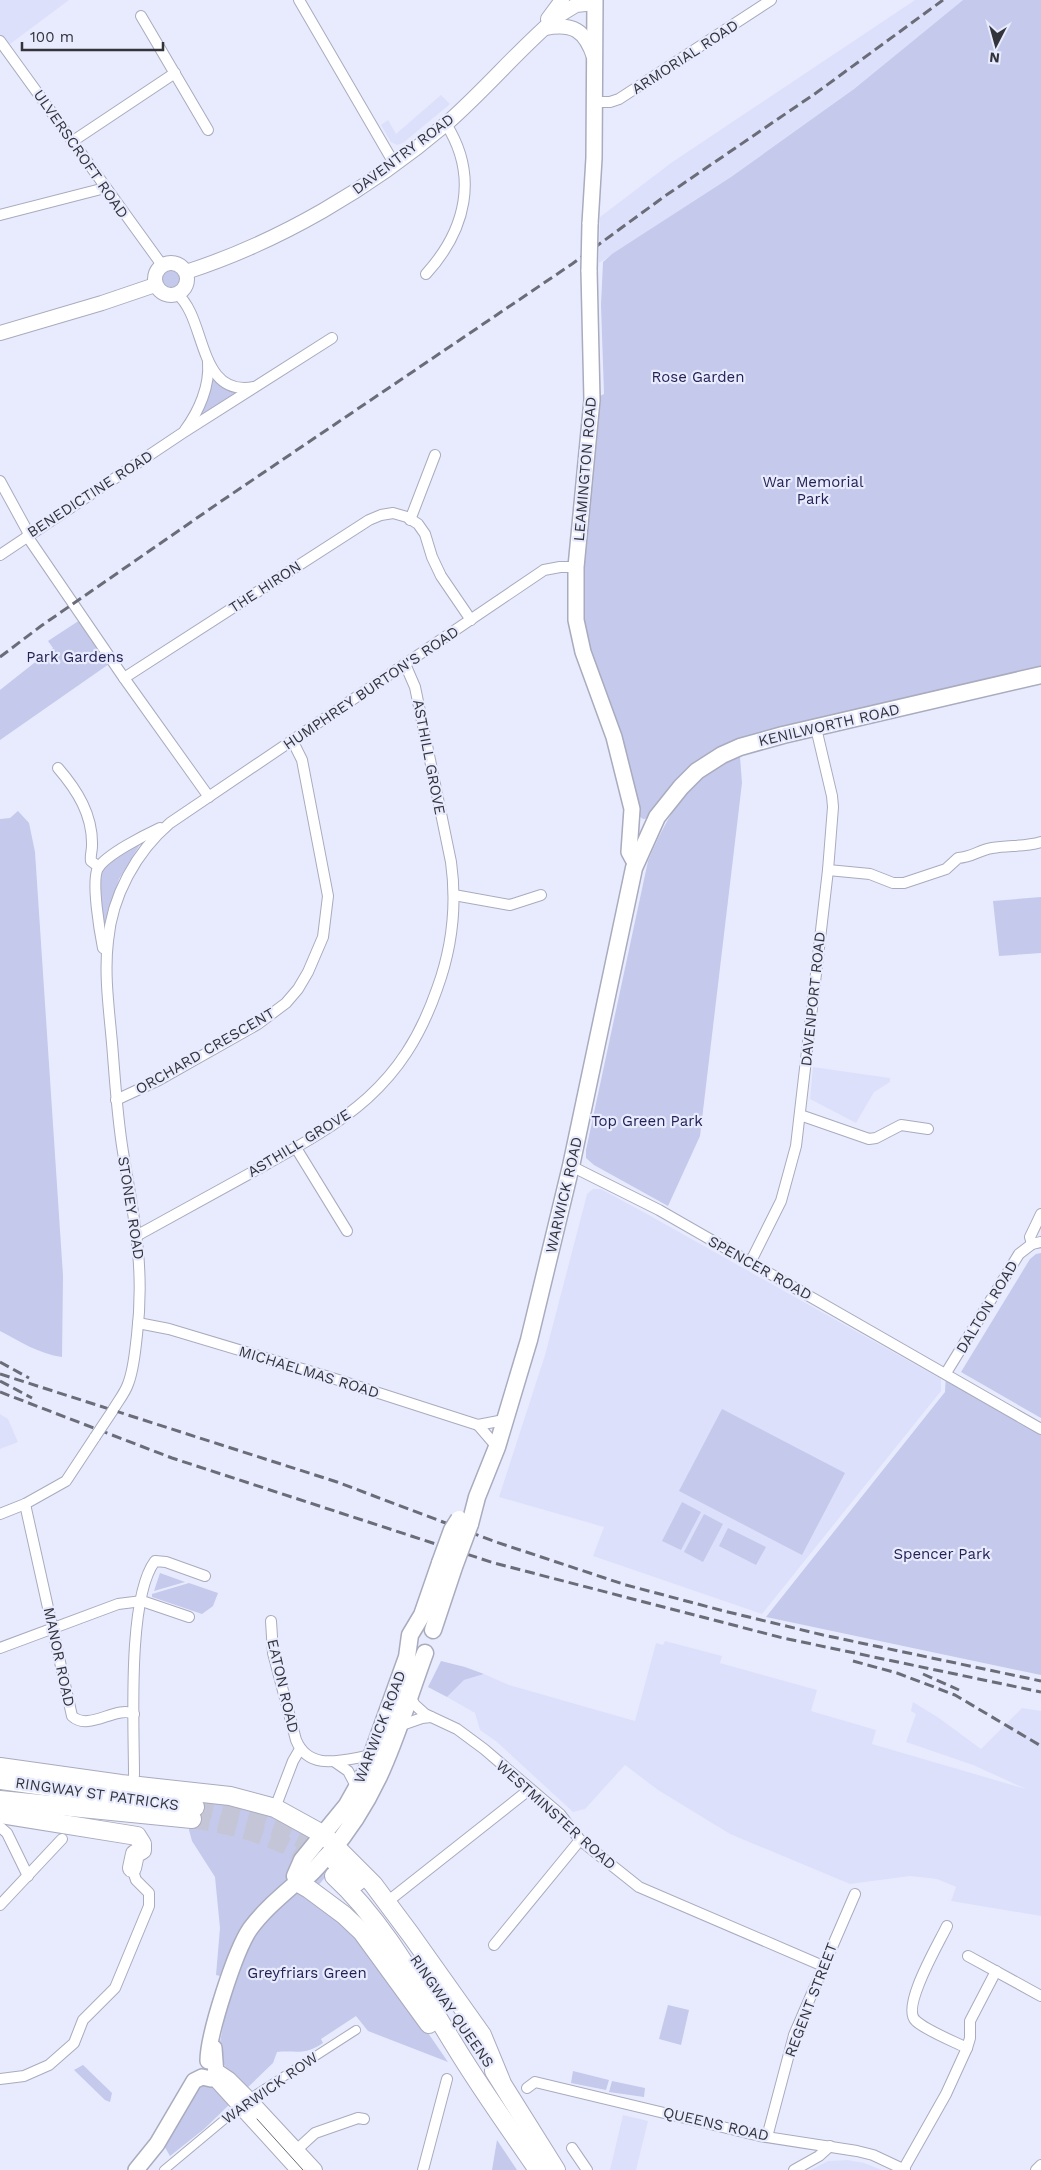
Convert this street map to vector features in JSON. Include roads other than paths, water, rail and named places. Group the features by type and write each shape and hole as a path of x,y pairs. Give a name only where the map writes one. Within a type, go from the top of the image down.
{"highway":[{"path":"0,1767 127,1780 148,1788 222,1795 275,1808 296,1818 330,1840 373,1884 482,2035 505,2088 531,2113 568,2170"},
{"name":"RINGWAY ST PATRICKS","path":"0,1780 193,1813 0,1800"},
{"path":"0,1814 138,1836 142,1844 142,1850 132,1859 132,1868"},
{"name":"RINGWAY QUEENS","path":"538,2170 488,2097 385,1936 332,1868 373,1898 505,2088 556,2170"},
{"path":"297,1882 344,1915 362,1932 439,2039 464,2060"},
{"path":"488,2097 507,2141 527,2170"}],"main road":[{"name":"LEAMINGTON ROAD","path":"595,2 594,158 589,270 592,400 576,567 576,626 642,820 629,852 635,863"},
{"name":"KENILWORTH ROAD","path":"642,820 668,802 697,772 722,755 760,741 1041,675"},
{"name":"WARWICK ROAD","path":"297,1882 295,1876 302,1860 330,1840 366,1804 390,1752 425,1653 435,1645 436,1638 433,1630 447,1565 452,1530 465,1521 477,1497 497,1447 529,1340 571,1166 635,863 642,820"},
{"name":"WARWICK ROAD","path":"330,1840 371,1756 407,1657 411,1633 422,1616 447,1565"},
{"path":"416,1627 426,1626 433,1630"},
{"path":"409,1642 416,1652 425,1653"},
{"path":"209,2070 208,2049 223,1995 245,1937 264,1912 297,1882"},
{"path":"130,2170 179,2087 193,2071 209,2070"},
{"path":"136,2170 156,2144 186,2091 194,2081 209,2070"}],"street":[{"path":"299,0 395,165"},
{"path":"540,31 562,0"},
{"name":"ARMORIAL ROAD","path":"595,102 610,102 619,99 771,0"},
{"name":"DAVENTRY ROAD","path":"186,272 222,259 284,230 363,187 395,165 446,124 500,74 540,31 558,16 576,5 595,2"},
{"path":"141,16 208,130"},
{"path":"540,31 561,26 576,30 589,44 594,58"},
{"name":"ULVERSCROFT ROAD","path":"0,41 162,265"},
{"path":"73,141 175,73"},
{"path":"426,274 443,254 450,242 459,222 464,199 462,159 456,140 446,124"},
{"path":"0,215 105,188"},
{"path":"174,263 186,272 186,285 177,294 166,295 159,291 155,285 155,274 162,265 174,263"},
{"path":"0,333 102,303 155,285"},
{"name":"BENEDICTINE ROAD","path":"177,294 187,306 207,359 218,377 229,384 243,388 260,384"},
{"path":"260,384 332,338"},
{"name":"BENEDICTINE ROAD","path":"181,434 195,413 204,393 208,372 207,359"},
{"name":"BENEDICTINE ROAD","path":"0,555 181,434 260,384"},
{"path":"435,455 410,520 418,524 424,531 432,557 441,576 471,620"},
{"path":"0,481 28,535 124,678 209,797"},
{"name":"THE HIRON","path":"124,678 369,520 380,515 393,513 410,520"},
{"name":"HUMPHREY BURTON'S ROAD","path":"99,867 140,838 170,823 209,797 544,570 576,567"},
{"name":"ASTHILL GROVE","path":"138,1235 296,1148 361,1105 385,1081 410,1049 426,1020 445,966 452,931 454,895 451,862 415,687 405,664"},
{"name":"DAVENPORT ROAD","path":"750,1263 766,1234 784,1192 796,1146 800,1115 828,870 833,802 816,728"},
{"name":"ORCHARD CRESCENT","path":"116,1100 159,1080 258,1024 286,1003 298,989 308,972 324,930 328,889 302,760 292,740"},
{"path":"58,768 72,785 88,815 92,845 91,861 99,867"},
{"name":"HUMPHREY BURTON'S ROAD","path":"128,875 148,845 170,823"},
{"path":"828,870 870,874 893,883 904,883 948,868 958,858 969,858 993,848 1041,842"},
{"name":"STONEY ROAD","path":"0,1514 25,1504 66,1481 128,1385 138,1323 140,1276 138,1235 122,1150 116,1100 106,964 97,907 96,879 99,867"},
{"name":"STONEY ROAD","path":"106,964 111,922 128,875"},
{"path":"454,895 510,905 541,895"},
{"path":"800,1115 869,1139 876,1138 901,1125 928,1129"},
{"path":"296,1148 347,1232"},
{"name":"SPENCER ROAD","path":"571,1166 659,1210 946,1373 1041,1430"},
{"path":"1036,1243 1030,1237 1041,1214"},
{"name":"DALTON ROAD","path":"946,1373 1019,1254 1036,1243"},
{"name":"MICHAELMAS ROAD","path":"138,1323 169,1329 329,1377 478,1425 504,1420"},
{"path":"478,1425 497,1447"},
{"name":"MANOR ROAD","path":"25,1504 70,1710 76,1720 83,1721 126,1712 134,1714"},
{"path":"127,1780 134,1714 135,1639 151,1566 155,1561 166,1562 205,1576"},
{"path":"0,1648 118,1604 142,1601 189,1617"},
{"name":"EATON ROAD","path":"271,1621 273,1653 300,1749 308,1757 316,1760 335,1762 390,1752"},
{"name":"WESTMINSTER ROAD","path":"409,1695 418,1709 457,1729 484,1749 560,1814 580,1840 639,1887 823,1966"},
{"path":"399,1726 431,1717"},
{"name":"EATON ROAD","path":"275,1808 293,1761 300,1749"},
{"path":"335,1762 348,1771 357,1788"},
{"path":"386,1902 530,1789"},
{"path":"0,1827 7,1834 28,1876"},
{"path":"0,1905 62,1839"},
{"path":"494,1945 580,1840"},
{"path":"0,2080 24,2076 49,2065 74,2043 84,2020 115,1988 149,1906 149,1893 136,1880 132,1868"},
{"name":"REGENT STREET","path":"767,2137 794,2035 855,1894"},
{"path":"947,1926 912,1998 912,2012 916,2021 967,2048"},
{"path":"968,1956 1041,1996"},
{"path":"904,2170 946,2094 967,2048 970,2038 970,2021 996,1971"},
{"name":"WARWICK ROW","path":"164,2170 245,2103 356,2030"},
{"path":"209,2070 223,2086 245,2103 292,2154 315,2170"},
{"path":"423,2170 447,2079"},
{"name":"QUEENS ROAD","path":"527,2088 535,2082 767,2137 873,2154 904,2170"},
{"path":"292,2154 315,2133 358,2118 364,2119"},
{"path":"794,2170 819,2156 830,2146"},
{"path":"572,2148 587,2170"},
{"path":"292,2154 298,2170"},
{"path":"1036,2170 1041,2165"}],"tunnel":[{"path":"195,1807 252,1819 270,1825 304,1841 336,1863"},
{"path":"192,1819 225,1825 257,1834 288,1847 317,1864"}],"tram line":[{"path":"257,2119 303,2170"}],"railway":[{"path":"0,657 41,626 220,502 572,264 665,196 816,93 943,0"},
{"path":"0,1362 29,1378"},
{"path":"0,1374 337,1482 496,1542 626,1585 823,1635 1041,1681"},
{"path":"0,1381 32,1398"},
{"path":"0,1392 172,1458 494,1563 783,1638 1041,1692"},
{"path":"853,1661 897,1673 955,1695 1041,1746"},
{"path":"923,1674 959,1690"}],"park label":[{"name":"Rose Garden","path":"698,377"},
{"name":"War Memorial Park","path":"813,490"},
{"name":"Park Gardens","path":"75,657"},
{"name":"Top Green Park","path":"647,1121"},
{"name":"Spencer Park","path":"942,1554"},
{"name":"Greyfriars Green","path":"307,1973"}]}
